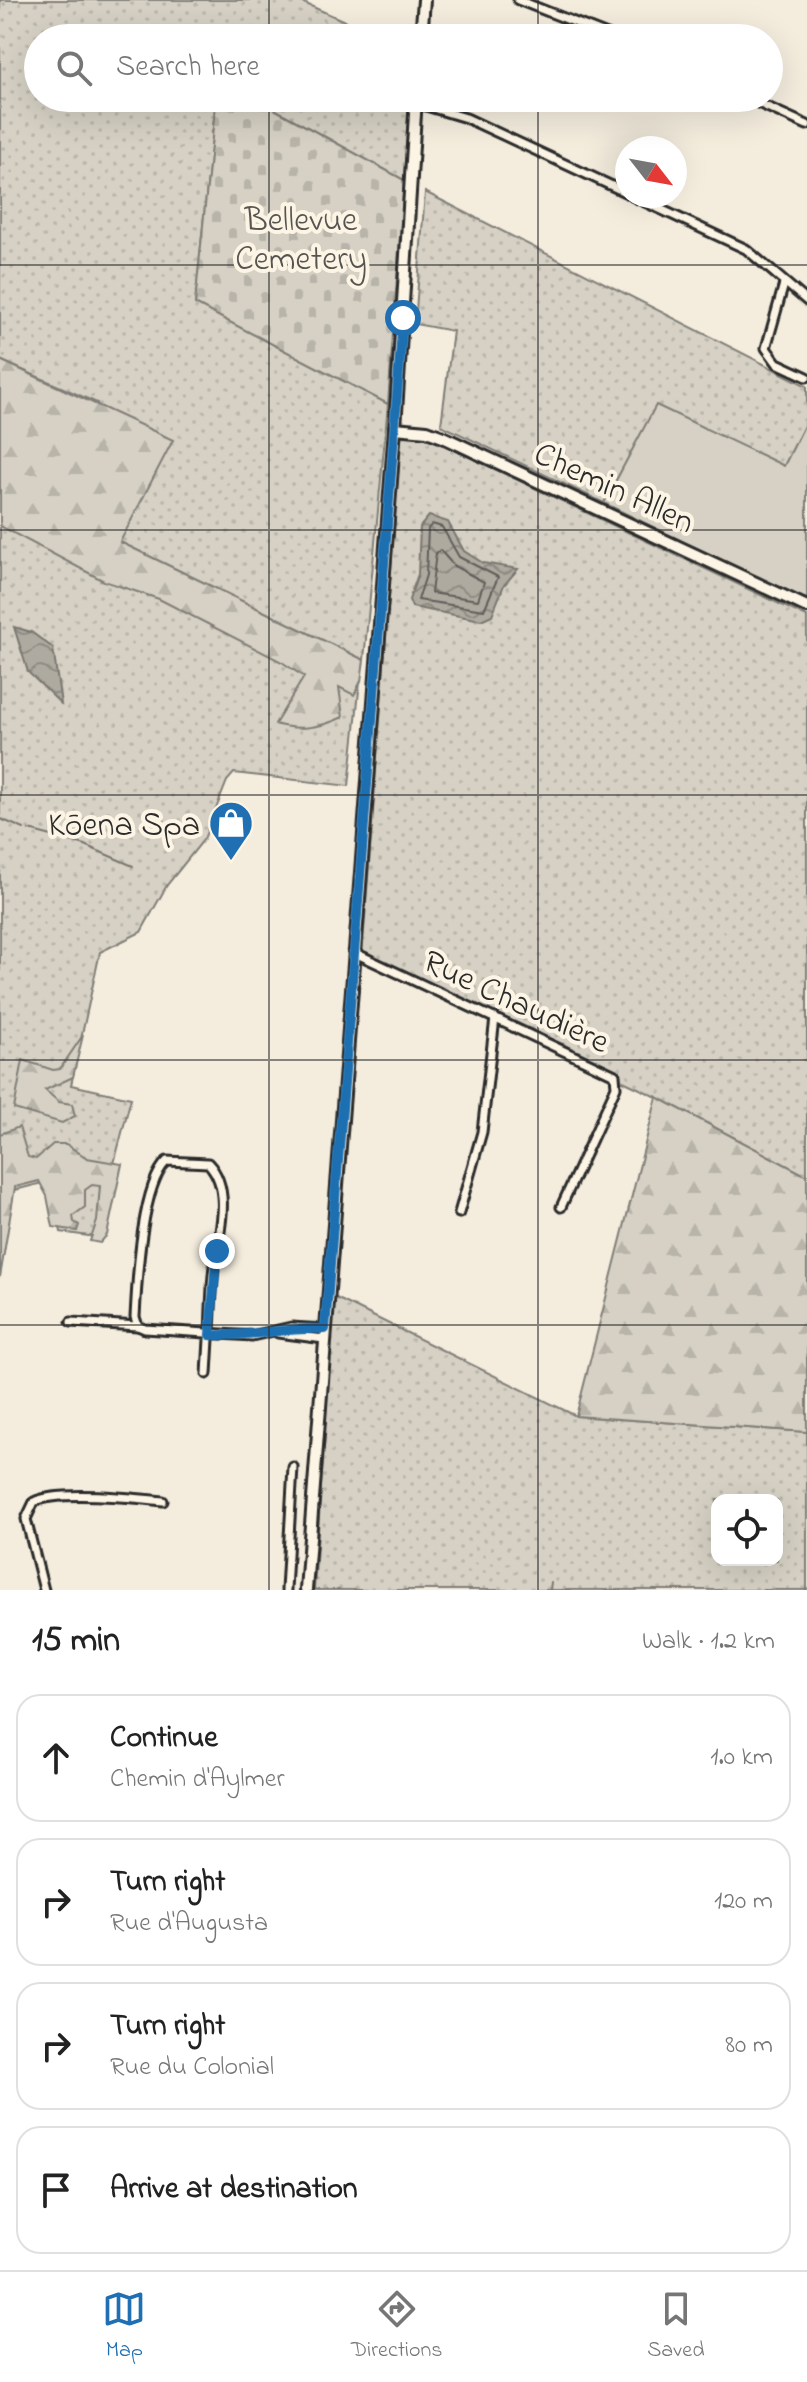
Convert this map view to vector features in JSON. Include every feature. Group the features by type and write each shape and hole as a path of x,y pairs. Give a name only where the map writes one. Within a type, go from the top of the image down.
{"main road":[{"path":"422,24 424,0"},
{"path":"306,1590 395,428 415,112"},
{"name":"Chemin Allen","path":"395,428 427,431 443,437 807,607"}],"street":[{"path":"518,0 579,24"},
{"path":"448,112 615,188"},
{"path":"778,112 807,125"},
{"path":"658,208 746,249 807,301"},
{"path":"784,284 766,348 777,363 807,377"},
{"name":"Rue Chaudière","path":"353,952 615,1075 618,1081 561,1207"},
{"path":"459,1213 482,1132 495,1018"},
{"path":"138,1326 135,1317 140,1244 161,1167 172,1159 203,1161 211,1166 223,1212 207,1374"},
{"path":"71,1322 210,1335 252,1336 276,1333 291,1327 325,1334"},
{"path":"286,1590 293,1467"},
{"path":"44,1590 26,1519 34,1502 45,1498 73,1497 163,1501"}],"green space":[{"path":"0,0 297,0 351,24 24,24 24,112 215,112 195,304 388,404 364,660 120,542 97,403 0,360"},
{"name":"Bellevue Cemetery","path":"215,112 280,112 404,180 388,404 195,304"},
{"path":"280,112 409,112 404,180"},
{"path":"425,192 807,386 807,420 784,466 656,406 604,503 441,425 453,331 415,324"},
{"path":"0,360 173,440 120,542 364,660 361,681 354,695 339,687 343,717 309,727 275,724 304,677 282,662 159,599 104,581 0,526"},
{"path":"656,405 784,466 807,420 807,602 604,503"},
{"path":"414,431 807,617 807,1176 657,1097 362,958 401,435"},
{"path":"0,515 360,681 349,786 234,773 227,781 204,839 167,885 141,932 100,952 71,1085 131,1098 95,1237 61,1232 50,1181 15,1190 0,1218"},
{"path":"83,1035 73,1077 45,1090 59,1102 72,1104 75,1116 62,1123 14,1109 23,1060 53,1070 60,1069"},
{"path":"657,1097 807,1176 807,1432 576,1416"},
{"path":"19,1127 28,1157 36,1159 53,1144 66,1144 87,1158 122,1164 107,1235 100,1243 90,1241 97,1221 100,1186 92,1185 85,1190 85,1207 73,1216 74,1222 79,1225 77,1231 53,1227 47,1196 39,1181 15,1187 0,1277 0,1134"},
{"path":"334,1297 576,1416 807,1432 807,1590 314,1590"}],"water":[{"path":"429,516 448,522 464,551 483,563 518,569 504,585 492,615 481,620 412,607 409,600 418,574 420,527"},
{"path":"14,627 31,632 53,648 61,704 28,672"}],"waterway":[{"path":"1,819 24,829"},
{"path":"29,830 82,844 133,866"},
{"path":"550,1590 551,1582"}],"place":[{"name":"Kōena Spa","path":"231,862"}],"route":[{"path":"217,1251 210,1335 252,1336 276,1333 291,1327 325,1329 403,318"}]}
